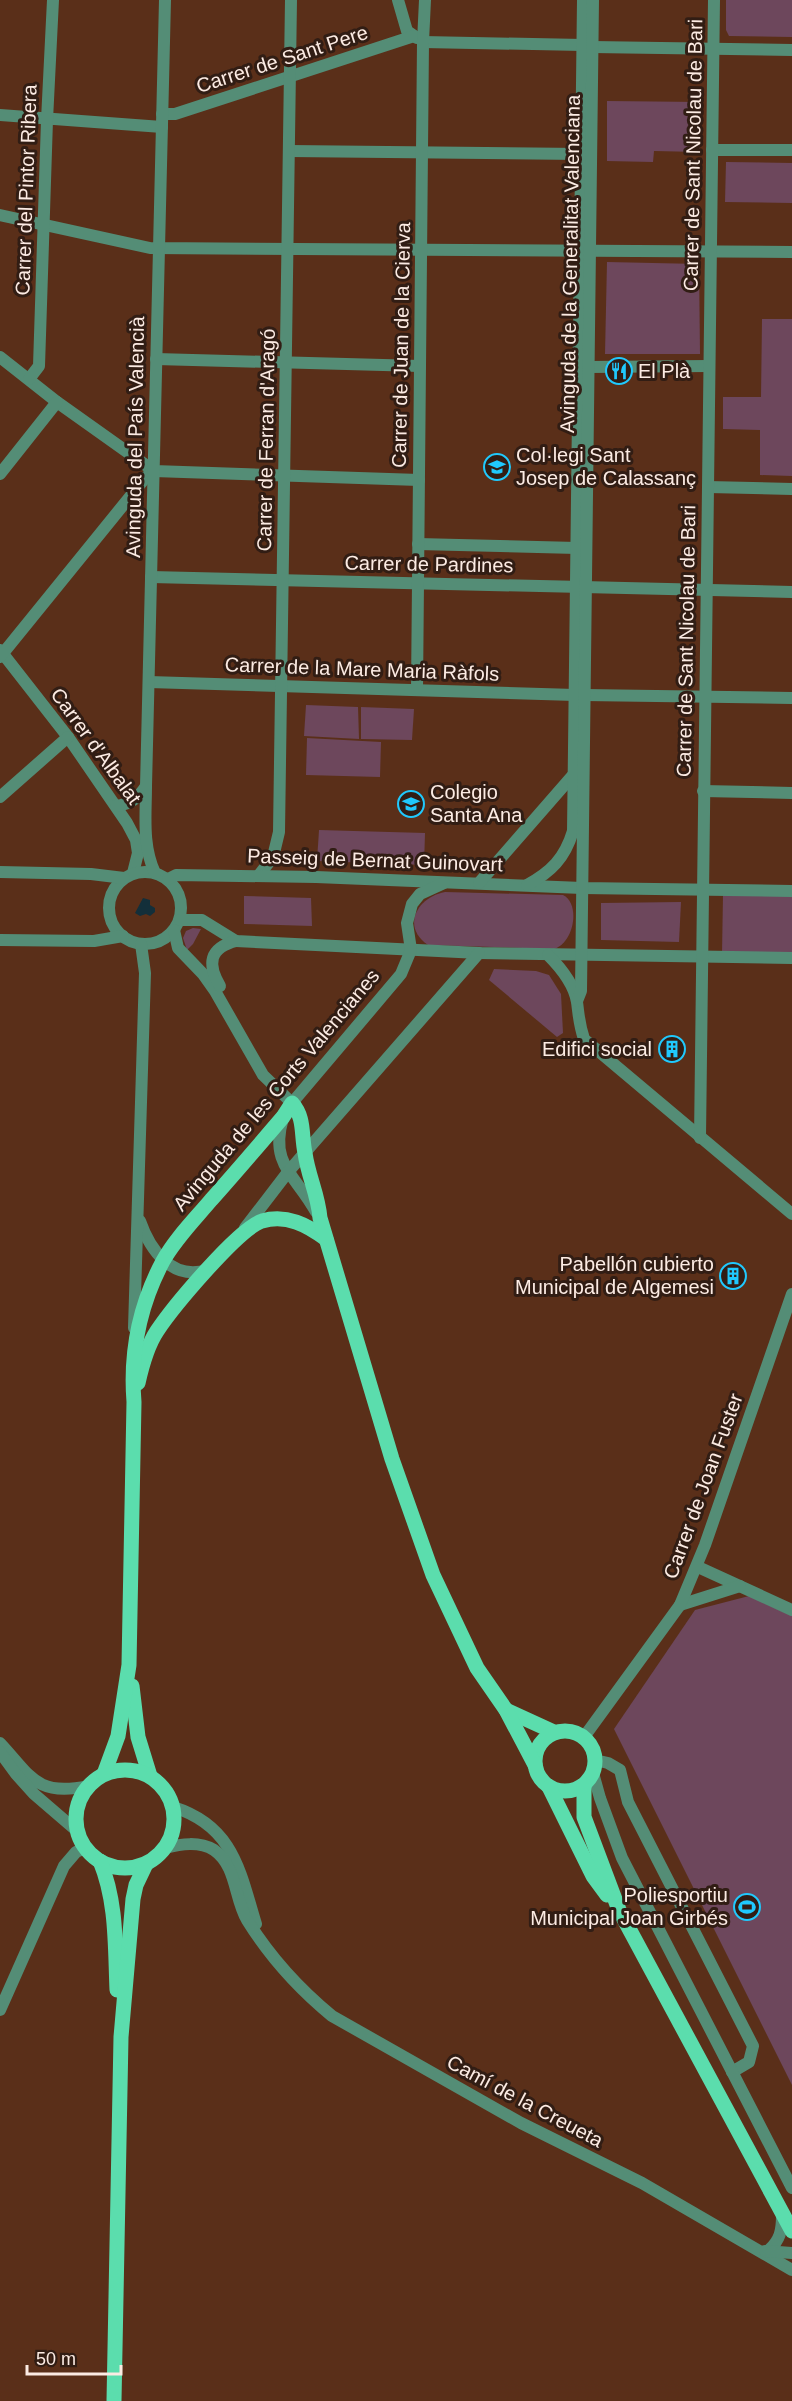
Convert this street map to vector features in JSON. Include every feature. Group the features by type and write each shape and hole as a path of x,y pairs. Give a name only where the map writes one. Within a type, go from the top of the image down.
{"main road":[{"name":"Avinguda de les Corts Valencianes","path":"134,1402 132,1371 134,1341 144,1307 163,1261 182,1234 283,1117 292,1103"},
{"path":"292,1103 302,1124 305,1153 318,1198 320,1218 392,1459 434,1575 477,1668 506,1710 542,1781 549,1787 593,1876 619,1910"},
{"path":"104,1774 118,1736 129,1665 134,1402 143,1362 156,1331 243,1231 261,1221 278,1218 303,1224 326,1239"},
{"path":"129,1665 138,1737 150,1776"},
{"path":"506,1710 540,1728 555,1732"},
{"path":"535,1765 539,1745 555,1732 565,1730 575,1732 590,1743 594,1766 584,1785 584,1816 619,1910 775,2197 787,2215 792,2231"},
{"path":"122,1769 150,1776 164,1789 173,1807 174,1826 165,1848 137,1867 118,1868 100,1861 85,1848 77,1831 76,1812 82,1793 88,1785 104,1774 122,1769"},
{"path":"549,1787 567,1791 584,1785"},
{"path":"100,1861 112,1900 121,2037"},
{"path":"114,2401 121,2037 133,1899 136,1885 146,1863"}],"street":[{"name":"Carrer del Pintor Ribera","path":"29,379 39,366 45,225 46,120 53,0"},
{"name":"Avinguda del País Valencià","path":"155,873 148,858 146,842 146,786 165,0"},
{"name":"Carrer de Ferran d'Aragó","path":"259,875 273,857 279,832 291,0"},
{"path":"398,0 407,31 419,39"},
{"name":"Carrer de Juan de la Cierva","path":"417,690 422,153 419,39 425,0"},
{"name":"Avinguda de la Generalitat Valenciana","path":"581,587 577,548 585,251 587,46 583,0"},
{"name":"Avinguda de la Generalitat Valenciana","path":"582,888 581,587 588,367 582,154 587,46 593,0"},
{"name":"Carrer de Sant Nicolau de Bari","path":"700,1138 714,0"},
{"name":"Carrer de Sant Pere","path":"162,114 175,114 419,39 587,46 792,50"},
{"path":"0,115 162,127"},
{"path":"712,150 792,150"},
{"path":"289,151 582,154"},
{"path":"0,215 159,248 792,252"},
{"path":"0,357 57,402 154,471 419,480"},
{"path":"156,359 420,366"},
{"path":"588,367 709,366"},
{"path":"0,474 57,402"},
{"path":"1,654 146,477 154,471"},
{"path":"708,488 792,489"},
{"path":"418,544 577,548"},
{"name":"Carrer de Pardines","path":"151,577 792,592"},
{"name":"Carrer d'Albalat","path":"1,654 68,736 116,806 136,840 138,853 128,876"},
{"name":"Carrer de la Mare Maria Ràfols","path":"148,682 580,695 792,698"},
{"name":"Avinguda de la Generalitat Valenciana","path":"527,885 549,872 568,848 573,831 574,774 580,695"},
{"path":"0,797 68,736"},
{"path":"479,883 574,774"},
{"path":"116,806 130,803 139,797 146,786"},
{"path":"704,791 792,793"},
{"path":"0,872 128,876 148,871 168,879 176,887 182,909 177,925 178,948 203,974 215,991 263,1075 292,1103"},
{"name":"Passeig de Bernat Guinovart","path":"168,879 176,875 259,875 582,888 792,891"},
{"path":"128,876 116,886 109,907 115,928 123,936 141,944 154,943 165,938 177,925 202,920 236,941"},
{"path":"411,950 407,923 412,904 420,894 451,881"},
{"path":"582,888 581,991 577,1001 577,1018 584,1039 792,1214"},
{"path":"0,940 94,941 123,936"},
{"path":"249,1049 236,1014 213,973 212,965 216,951 224,944 236,941 479,953 792,958"},
{"path":"134,1341 145,973 141,944"},
{"name":"Avinguda de les Corts Valencianes","path":"292,1103 401,974 411,950"},
{"path":"243,1231 288,1172 479,953"},
{"path":"548,955 559,966 577,1001"},
{"path":"283,1117 278,1149 288,1172 301,1187 320,1218"},
{"path":"137,1214 146,1237 163,1261 189,1274 207,1270"},
{"name":"Carrer de Joan Fuster","path":"584,1737 680,1605 698,1567 792,1294"},
{"path":"698,1567 792,1610"},
{"path":"680,1605 740,1586"},
{"path":"0,1743 28,1776 37,1782 57,1789 88,1785"},
{"path":"0,1752 34,1794 77,1831"},
{"path":"732,2072 749,2062 753,2046 628,1802 620,1770 608,1763 594,1766 600,1798 622,1858 732,2072 792,2188"},
{"name":"Camí de la Creueta","path":"173,1807 182,1809 210,1827 230,1848 242,1874 261,1940"},
{"name":"Camí de la Creueta","path":"165,1848 191,1844 205,1846 222,1858 232,1875 246,1919 287,1975 332,2016 520,2124 642,2183 765,2251 792,2270"},
{"path":"0,2010 64,1866 76,1852 85,1848"},
{"path":"765,2251 778,2241 787,2215"},
{"name":"Camí de la Creueta","path":"765,2251 792,2253"}],"shaded area":[{"path":"726,0 792,0 792,37 729,36 726,30"},
{"path":"607,101 700,102 700,152 654,151 653,162 607,161"},
{"path":"726,162 792,163 792,203 725,202"},
{"path":"607,262 699,264 700,354 605,354"},
{"path":"762,319 792,319 792,476 760,475 760,430 723,429 723,397 761,397"},
{"path":"306,705 358,707 359,739 304,736"},
{"path":"361,707 414,709 412,740 361,739"},
{"path":"307,738 381,742 380,777 306,775"},
{"path":"319,830 425,833 424,865 317,861"},
{"path":"445,892 563,895 572,906 573,923 566,939 554,949 428,945 415,930 416,914 427,900"},
{"path":"723,895 792,896 792,955 722,954"},
{"path":"244,896 311,898 312,926 244,924"},
{"path":"681,902 679,942 601,940 601,903"},
{"path":"193,928 201,929 187,950 183,938 186,931"},
{"path":"494,969 536,971 549,975 561,994 563,1033 557,1037 489,980"},
{"name":"Poliesportiu Municipal Joan Girbés","path":"749,1596 792,1616 792,2085 614,1729 695,1610"}],"water":[{"path":"143,898 150,900 150,905 155,908 155,912 150,916 146,914 140,916 135,913"}],"place":[{"name":"El Plà","path":"619,371"},
{"name":"Col·legi Sant Josep de Calassanç","path":"497,467"},
{"name":"Colegio Santa Ana","path":"411,804"},
{"name":"Edifici social","path":"672,1049"},
{"name":"Pabellón cubierto Municipal de Algemesi","path":"733,1276"},
{"name":"Poliesportiu Municipal Joan Girbés","path":"747,1907"}]}
